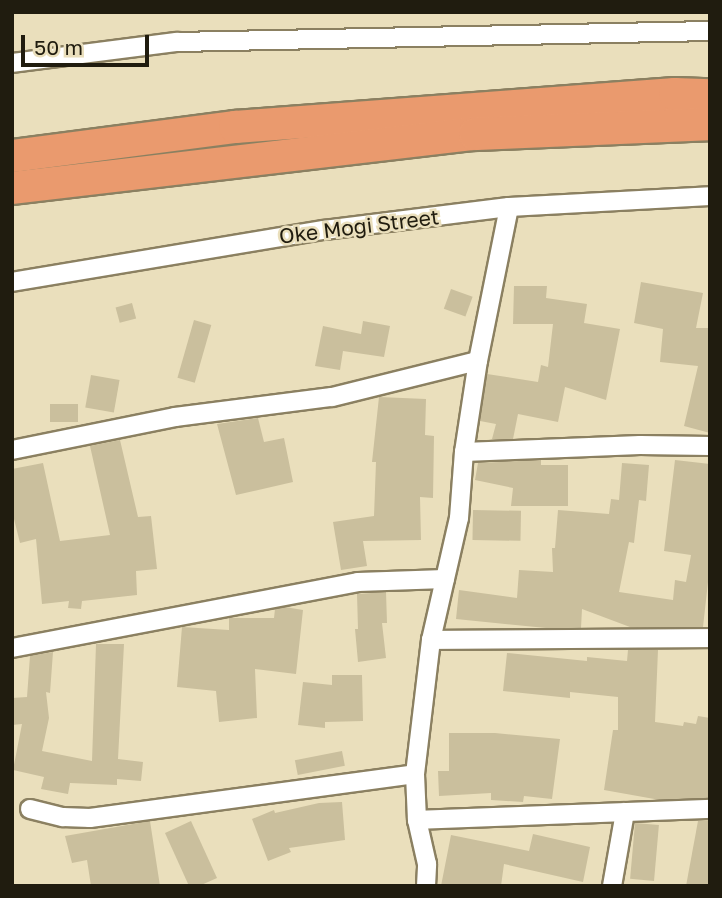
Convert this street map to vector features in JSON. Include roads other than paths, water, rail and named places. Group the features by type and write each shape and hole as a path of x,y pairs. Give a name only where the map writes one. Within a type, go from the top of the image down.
{"highway":[{"path":"12,156 235,127 675,94 710,94"},
{"path":"12,188 475,134 710,124"}],"street":[{"path":"12,63 177,42 710,31"},
{"name":"Oke Mogi Street","path":"12,282 285,236 509,207 710,196"},
{"path":"426,886 427,864 417,820 415,774 431,640 459,518 464,452 478,361 509,207"},
{"path":"12,450 175,417 332,397 478,361"},
{"path":"464,452 640,445 710,446"},
{"path":"12,648 358,582 445,579"},
{"path":"431,640 710,638"},
{"path":"30,808 63,817 90,818 415,774"},
{"path":"417,820 710,809"},
{"path":"612,886 625,812"}]}
